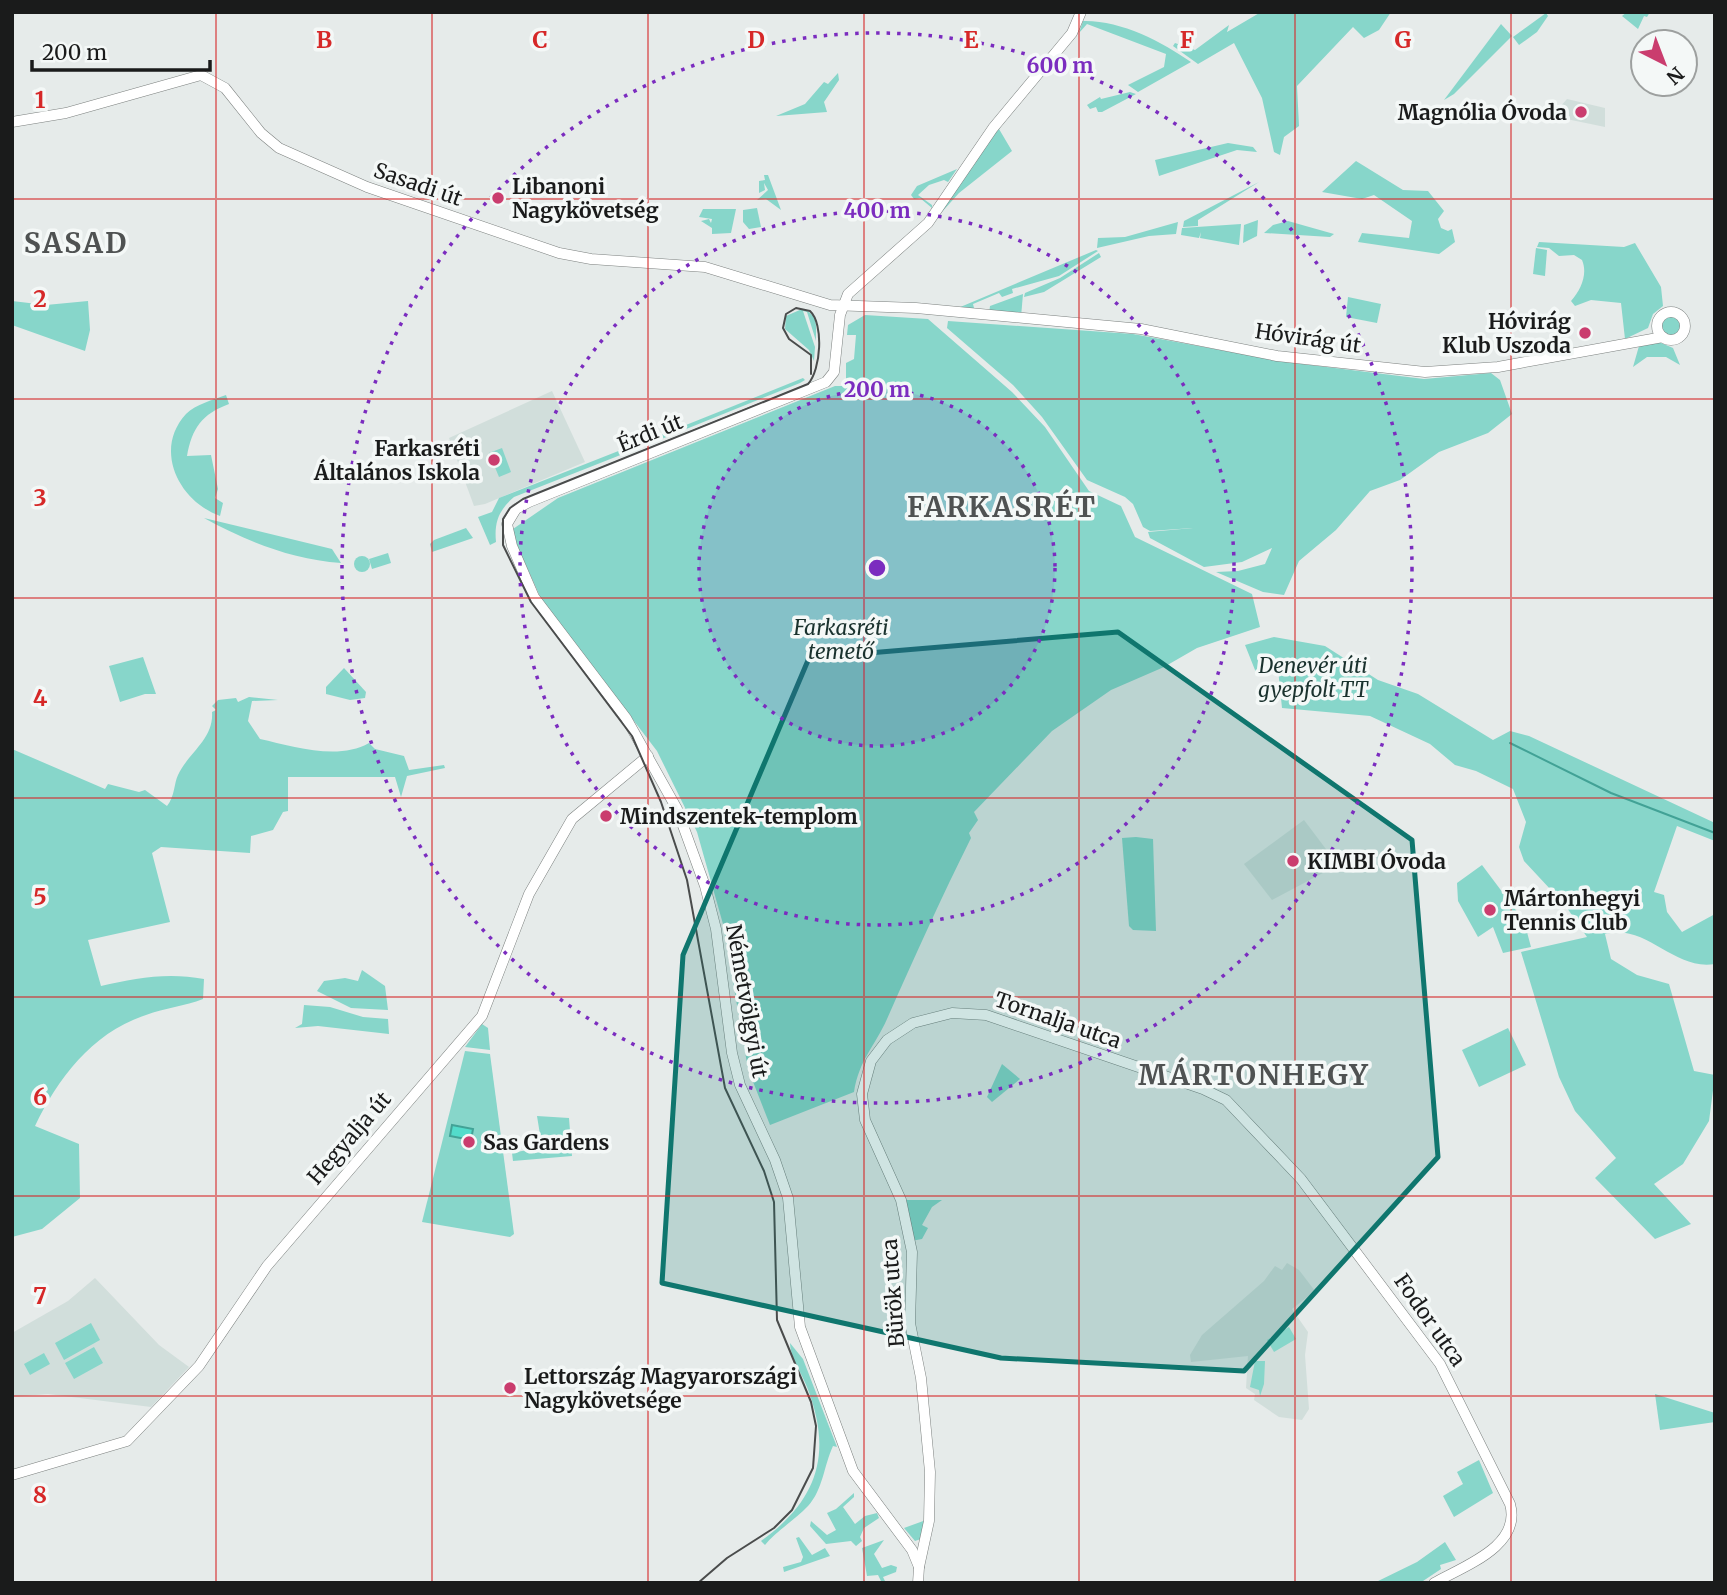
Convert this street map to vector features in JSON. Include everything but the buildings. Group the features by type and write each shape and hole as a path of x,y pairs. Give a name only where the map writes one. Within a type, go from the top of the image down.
{"street":[{"path":"843,305 858,283 928,223 996,124 1072,33 1081,12"},
{"name":"Sasadi út","path":"12,122 66,113 201,75 225,88 274,145 374,190 559,253 591,259 705,267 831,305 967,314"},
{"name":"Érdi út","path":"507,524 516,509 528,502 826,382 834,372 843,305"},
{"path":"1643,340 1657,326 1661,316 1667,313 1682,319 1685,328 1681,336 1673,340 1663,337 1657,326"},
{"name":"Hóvirág út","path":"967,314 1141,329 1277,356 1445,373 1498,367 1663,337"},
{"name":"Németvölgyi út","path":"507,524 512,546 534,597 626,718 677,809 705,886 716,929 735,1069 788,1198 800,1327 853,1471 912,1550 919,1567 918,1583"},
{"name":"Hegyalja út","path":"12,1475 127,1441 199,1366 274,1257 486,1010 529,894 572,819 648,755"},
{"name":"Tornalja utca","path":"895,1033 932,1016 978,1013 1209,1091"},
{"name":"Bürök utca","path":"895,1033 871,1060 862,1102 867,1128 900,1195 911,1241 911,1333 921,1378 930,1472 927,1536 919,1567"},
{"name":"Fodor utca","path":"1209,1091 1226,1100 1292,1168 1435,1358 1456,1392 1510,1504 1513,1523 1505,1538 1434,1583"},
{"path":"912,1550 927,1536"}],"highlighted area":[{"path":"1118,632 1412,840 1438,1157 1244,1371 1001,1358 662,1283 683,955 809,658"}],"shaded area":[{"name":"Magnólia Óvoda","path":"1567,99 1605,108 1605,127 1552,116"},
{"path":"552,391 585,462 485,504 474,506 449,438"},
{"path":"1304,820 1338,865 1272,900 1244,864"},
{"path":"452,1125 473,1129 471,1140 450,1136"},
{"path":"1287,1263 1299,1270 1315,1291 1292,1309 1308,1332 1305,1355 1309,1409 1302,1420 1279,1417 1254,1400 1255,1394 1246,1388 1248,1356 1191,1362 1190,1355 1202,1335 1264,1281 1275,1266 1282,1270"},
{"path":"95,1278 159,1345 189,1367 151,1407 48,1394 12,1397 12,1333 68,1301"}],"green space":[{"path":"1261,12 1391,12 1379,30 1364,38 1353,27 1297,86 1299,126 1284,137 1280,155 1274,152 1262,98 1234,43 1198,64 1173,46 1175,43 1195,50 1229,25 1227,32"},
{"path":"1627,12 1650,12 1647,17 1644,16 1638,28 1622,16"},
{"path":"1546,13 1548,16 1537,32 1519,45 1513,37"},
{"path":"1083,21 1111,24 1140,33 1191,62 1138,92 1128,85 1164,67 1166,54 1087,24 1079,33"},
{"path":"1501,24 1512,36 1454,94 1444,100"},
{"path":"838,73 839,80 824,102 827,112 776,116 805,104 824,82 828,84"},
{"path":"1130,92 1136,94 1102,112 1098,112 1096,107 1090,109 1087,105 1100,97 1101,99"},
{"path":"1021,99 999,129 1012,151 959,193 941,213 985,143"},
{"path":"1228,143 1253,147 1257,152 1237,150 1159,176 1155,160"},
{"path":"1356,161 1403,190 1428,191 1444,211 1438,219 1441,228 1448,231 1452,229 1455,242 1439,254 1358,242 1362,233 1409,238 1412,221 1374,195 1362,199 1322,192"},
{"path":"957,169 948,182 944,180 929,185 918,195 932,205 932,208 920,198 914,199 911,195 917,186"},
{"path":"764,175 768,175 781,210 766,199 757,200 768,190 764,183 765,190 759,193 759,181 765,180"},
{"path":"1259,182 1198,220 1198,226 1183,227 1184,221"},
{"path":"757,208 761,227 749,229 743,222 743,210"},
{"path":"703,209 736,209 731,233 712,234 712,228 701,221 709,219 711,223 712,219 699,217"},
{"path":"1258,220 1257,236 1243,243 1244,225"},
{"path":"1288,221 1334,234 1330,237 1264,233 1273,225"},
{"path":"1178,222 1176,234 1149,236 1097,248 1098,238 1125,237"},
{"path":"1241,224 1239,245 1200,238 1201,232 1199,238 1181,235 1182,228"},
{"path":"1539,242 1624,247 1635,243 1661,287 1663,306 1653,314 1648,328 1625,339 1621,303 1591,300 1575,306 1571,301 1582,282 1582,260 1574,255 1559,256 1549,248 1537,247"},
{"path":"1536,248 1547,250 1545,276 1533,274"},
{"path":"1098,251 1059,276 1012,289 1013,293 1002,297 999,293 973,304 974,308 958,308"},
{"path":"1099,253 1101,257 1044,292 1024,297 1025,293 1060,278"},
{"path":"1023,294 1021,317 989,314 990,306"},
{"path":"1348,297 1381,304 1377,323 1346,317"},
{"path":"12,301 46,305 88,301 90,330 85,351 12,325"},
{"path":"802,309 811,314 816,326 816,341 807,312 803,311 815,347 814,361 809,350 785,329 786,316"},
{"name":"Farkasréti temető","path":"865,315 928,319 1012,392 1045,427 1089,491 1121,506 1135,537 1252,594 1260,627 1197,648 1164,667 1111,690 1052,731 974,812 978,820 969,833 971,838 887,1019 863,1062 854,1092 770,1125 748,1069 723,924 697,832 657,751 542,601 513,536 513,529 558,498 835,386 846,386 846,363 854,359 856,335 847,335 848,325"},
{"path":"1671,316 1679,319 1682,327 1679,335 1671,338 1663,335 1660,327 1663,319"},
{"path":"948,321 1133,334 1286,362 1424,379 1491,373 1500,380 1512,414 1488,433 1439,452 1400,480 1370,491 1336,530 1299,561 1284,595 1263,592 1216,572 1238,571 1265,564 1272,548 1242,562 1204,567 1150,538 1148,532 1193,528 1150,531 1143,527 1133,504 1125,497 1087,480 1042,417 1013,385 947,328"},
{"path":"1659,342 1673,348 1680,365 1666,357 1647,357 1633,367 1639,346"},
{"path":"803,378 805,380 800,383 659,440 661,435"},
{"path":"226,395 229,404 212,412 200,423 192,437 187,456 211,455 218,489 215,498 223,503 220,516 193,499 175,473 171,458 176,428 186,414 200,405"},
{"path":"654,437 656,441 514,497 501,512 496,528 496,542 490,545 478,517 492,512 499,498"},
{"path":"502,448 511,472 499,477 489,453"},
{"path":"204,518 332,549 341,563 305,558 270,548"},
{"path":"466,528 473,538 432,552 430,544 434,540"},
{"path":"388,553 391,563 372,569 369,559"},
{"path":"362,556 370,564 362,572 354,564"},
{"name":"Denevér úti gyepfolt TT","path":"1274,637 1325,646 1378,680 1418,694 1493,740 1510,731 1529,736 1715,823 1715,841 1677,826 1654,892 1664,895 1667,912 1682,932 1715,914 1715,964 1686,961 1634,935 1620,932 1605,934 1611,959 1637,975 1669,984 1694,1071 1715,1075 1709,1121 1683,1164 1654,1184 1691,1224 1655,1239 1595,1178 1616,1158 1575,1111 1559,1077 1521,952 1587,937 1565,905 1524,861 1519,847 1526,822 1513,789 1476,771 1455,765 1430,744 1370,716 1282,708 1278,669 1257,675 1245,645"},
{"path":"143,657 156,694 145,694 120,702 109,666"},
{"path":"344,668 366,692 365,698 350,700 326,694 326,687"},
{"path":"249,697 278,700 252,701 248,721 260,739 329,751 343,751 369,743 375,749 404,756 409,770 444,765 445,768 407,776 401,797 395,777 288,777 288,811 283,812 273,830 251,836 250,853 161,847 152,853 170,922 88,940 101,986 152,977 191,977 204,979 203,999 127,1023 94,1045 66,1074 35,1126 79,1144 80,1198 42,1229 12,1237 12,749 105,789 108,784 139,792 145,790 167,806 178,775 209,730 212,712 216,710 212,706 218,700 236,698 238,702"},
{"path":"1122,838 1153,839 1156,931 1133,930 1129,926"},
{"name":"Mártonhegyi Tennis Club","path":"1482,865 1524,921 1531,947 1503,953 1493,927 1478,937 1458,901 1457,883"},
{"path":"362,970 385,986 388,1010 351,1008 317,991 324,981 345,978 358,981"},
{"path":"304,1005 330,1007 363,1017 388,1019 389,1034 318,1026 295,1028 302,1024"},
{"path":"482,1024 488,1028 490,1050 465,1047"},
{"path":"1508,1028 1526,1065 1479,1087 1462,1050"},
{"name":"Sas Gardens","path":"465,1051 490,1054 514,1234 510,1237 422,1222"},
{"path":"1002,1064 1020,1079 992,1102 987,1097"},
{"path":"537,1116 569,1118 572,1156 513,1161 512,1153 542,1147"},
{"path":"901,1200 942,1200 932,1207 922,1225 928,1228 922,1239 911,1241"},
{"path":"91,1323 100,1340 64,1360 55,1343"},
{"path":"1289,1327 1296,1339 1274,1352 1267,1340"},
{"path":"790,1343 803,1359 837,1447 833,1446 813,1500 765,1545 761,1541 796,1509 807,1492 819,1454 815,1411"},
{"path":"94,1347 103,1363 74,1379 65,1363"},
{"path":"44,1353 50,1364 30,1375 24,1364"},
{"path":"1255,1361 1265,1361 1264,1384 1260,1396 1259,1390 1250,1387"},
{"path":"1655,1394 1715,1413 1715,1422 1660,1430"},
{"path":"1479,1460 1493,1493 1454,1517 1443,1496 1463,1484 1457,1472"},
{"path":"854,1493 854,1497 843,1507 855,1524 865,1516 877,1513 879,1518 864,1528 860,1537 862,1541 856,1546 851,1541 826,1544 810,1526 811,1521 827,1535 836,1530 827,1513 836,1509"},
{"path":"926,1520 921,1539 915,1541 904,1528"},
{"path":"799,1537 812,1555 825,1548 830,1556 784,1572 783,1567 801,1562 803,1557 796,1538"},
{"path":"884,1540 874,1554 882,1568 891,1565 897,1567 896,1572 883,1577 886,1583 882,1583 878,1575 867,1576 862,1548"},
{"path":"1445,1542 1456,1560 1440,1565 1441,1569 1420,1583 1374,1583 1417,1562"}],"waterway":[{"path":"1510,743 1611,793 1715,833"}],"tram line":[{"path":"698,1583 727,1558 774,1528 792,1510 813,1468 816,1426 811,1402 777,1320 774,1202 764,1171 725,1088 687,880 661,802 632,736 531,602 503,545 503,519 510,508 523,499 808,384 816,369 819,336 810,311 796,308 786,314 783,328 789,339 811,355 811,374"}],"place":[{"name":"Magnólia Óvoda","path":"1581,112"},
{"name":"Libanoni Nagykövetség","path":"498,198"},
{"name":"Hóvirág Klub Uszoda","path":"1585,333"},
{"name":"Farkasréti Általános Iskola","path":"494,460"},
{"name":"Mindszentek-templom","path":"606,816"},
{"name":"KIMBI Óvoda","path":"1293,861"},
{"name":"Mártonhegyi Tennis Club","path":"1490,910"},
{"name":"Sas Gardens","path":"469,1142"},
{"name":"Lettország Magyarországi Nagykövetsége","path":"510,1388"}],"district":[{"name":"SASAD","path":"76,243"},
{"name":"FARKASRÉT","path":"1002,507"},
{"name":"MÁRTONHEGY","path":"1254,1075"}]}
